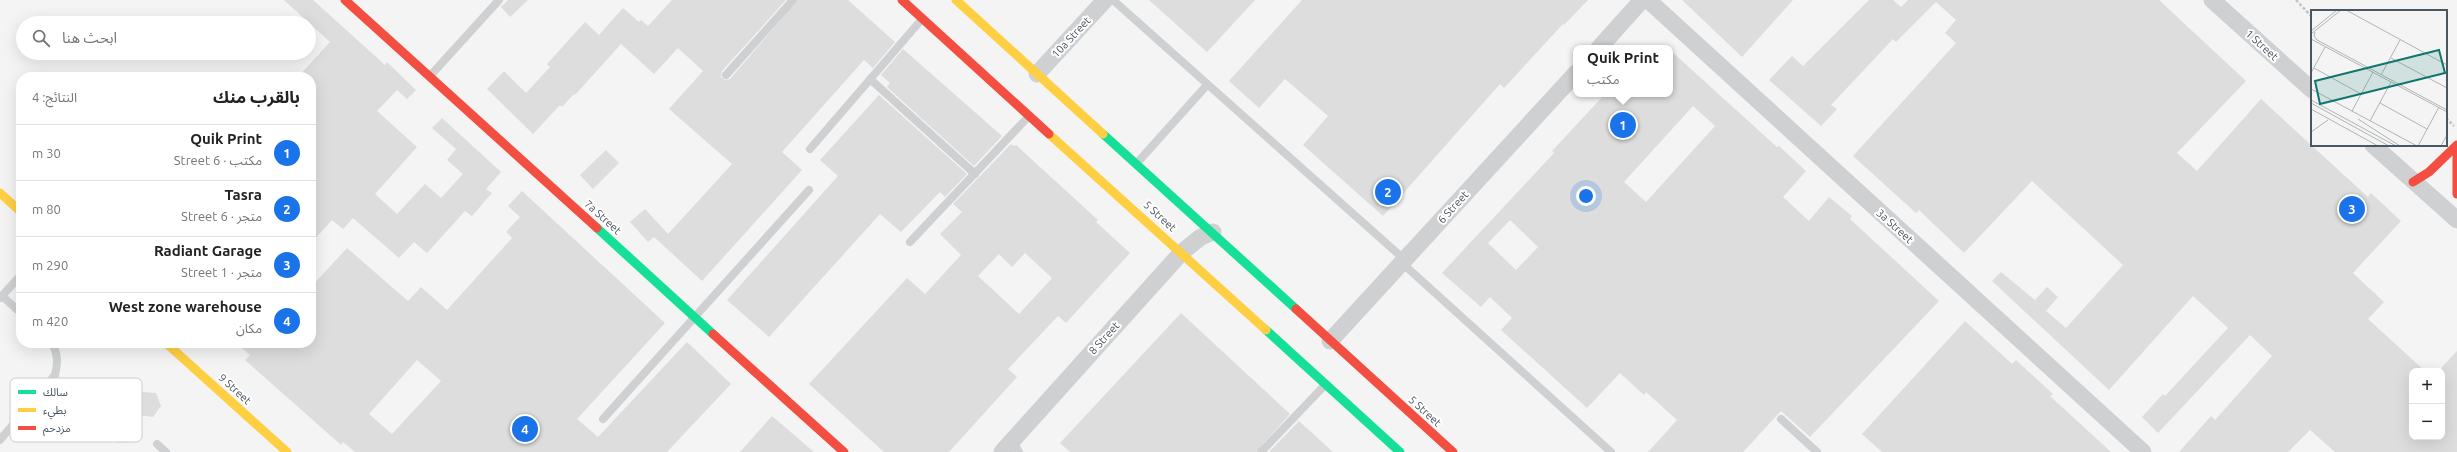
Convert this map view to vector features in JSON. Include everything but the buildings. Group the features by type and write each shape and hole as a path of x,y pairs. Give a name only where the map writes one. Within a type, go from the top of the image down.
{"main road":[{"name":"7a Street","path":"345,0 844,452"},
{"name":"5 Street","path":"902,0 1182,252 1400,452"},
{"name":"5 Street","path":"956,0 1213,232 1330,341 1453,452"},
{"path":"2413,182 2429,172 2457,146"},
{"path":"2457,153 2457,194"},
{"path":"0,193 16,207"},
{"name":"9 Street","path":"172,348 287,452"}],"street":[{"name":"10a Street","path":"1037,74 1105,0"},
{"path":"1602,45 1642,0"},
{"name":"3a Street","path":"1648,0 2142,452"},
{"name":"1 Street","path":"2212,0 2311,89"},
{"name":"6 Street","path":"1330,341 1573,76"},
{"path":"2374,146 2457,220"},
{"name":"8 Street","path":"1011,448 1182,252 1201,236 1213,232"}],"lane":[{"path":"430,77 499,0"},
{"path":"726,75 793,0"},
{"path":"1113,0 1403,261 1611,452"},
{"path":"810,149 923,19"},
{"path":"870,79 975,174"},
{"path":"1136,164 1207,85"},
{"path":"910,242 1030,115"},
{"path":"603,420 809,190"},
{"path":"16,280 1,297 16,310"},
{"path":"52,378 55,375 58,363 54,348"},
{"path":"1261,452 1326,384"},
{"path":"1781,419 1817,452"},
{"path":"0,440 10,428"},
{"path":"157,444 166,452"},
{"path":"270,452 278,444"}],"path":[{"path":"2296,0 2311,16"},
{"path":"2447,119 2457,129"}],"traffic: fast":[{"path":"1103,134 1296,309"},
{"path":"597,228 713,334"},
{"path":"1266,330 1400,452"}],"traffic: slow":[{"path":"956,0 1103,134"},
{"path":"1049,134 1266,330"},
{"path":"0,193 16,207"},
{"path":"172,348 287,452"}],"traffic: jam":[{"path":"345,0 597,228"},
{"path":"902,0 1049,134"},
{"path":"2413,182 2429,172 2457,145"},
{"path":"2457,153 2457,194"},
{"path":"1296,309 1453,452"},
{"path":"713,334 844,452"}],"place":[{"name":"Quik Print","path":"1623,125"},
{"name":"Tasra","path":"1388,192"},
{"name":"Radiant Garage","path":"2352,209"},
{"name":"West zone warehouse","path":"525,429"}]}
